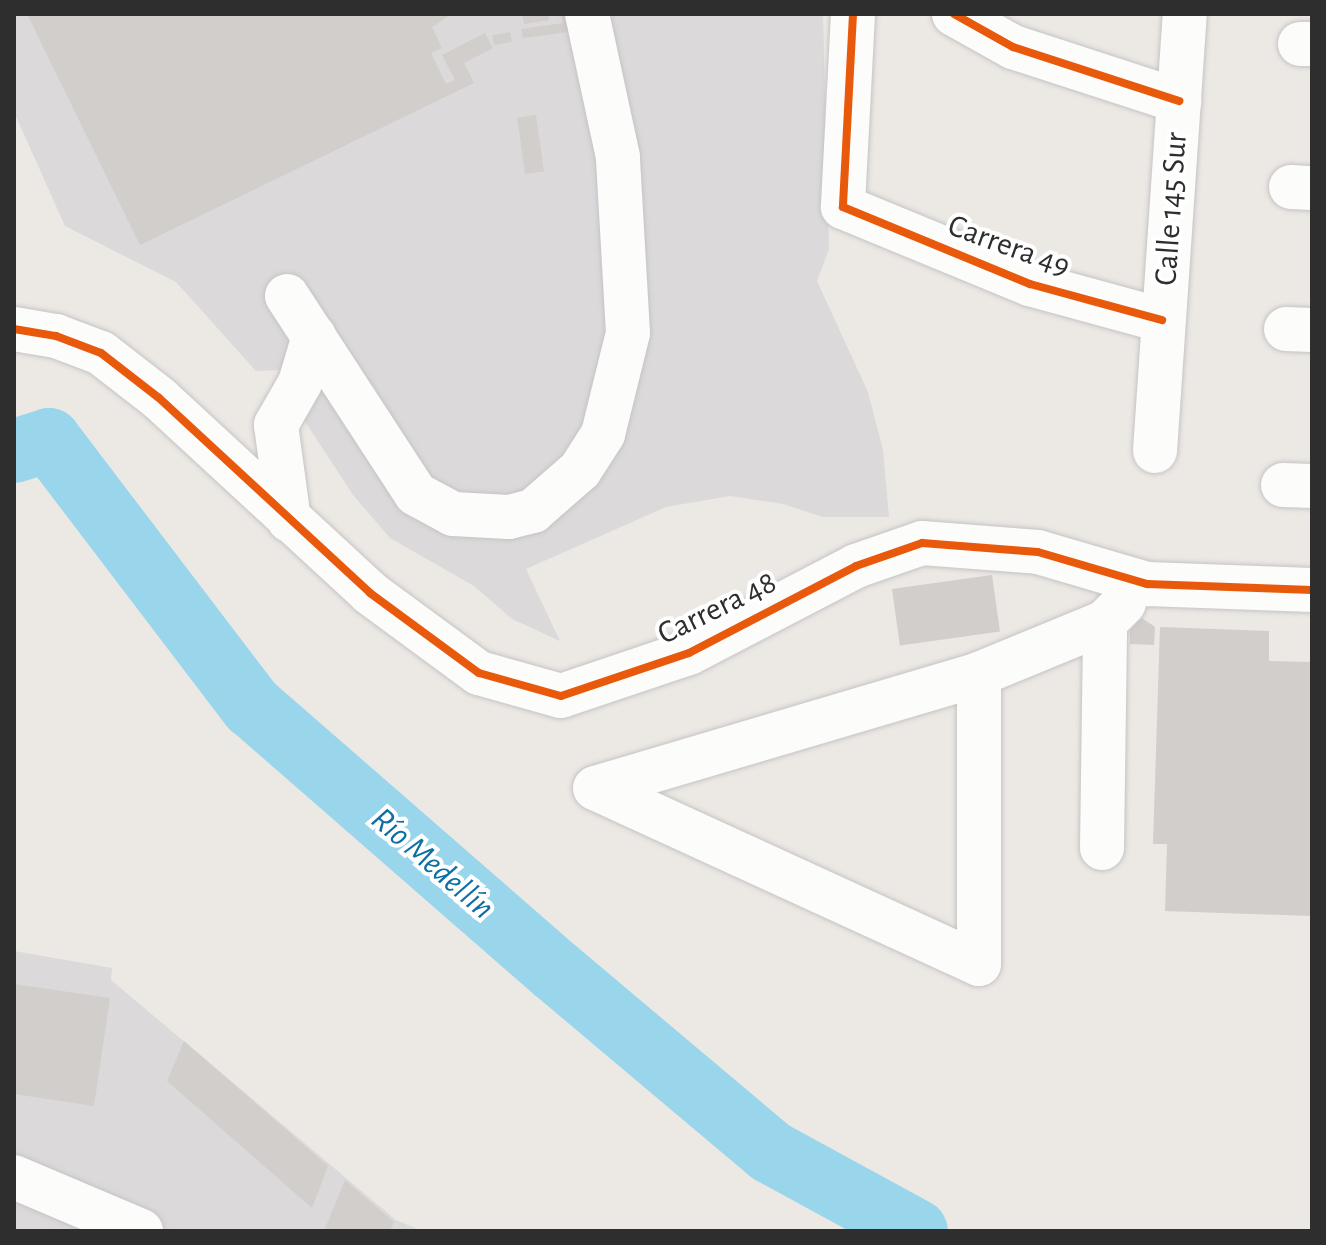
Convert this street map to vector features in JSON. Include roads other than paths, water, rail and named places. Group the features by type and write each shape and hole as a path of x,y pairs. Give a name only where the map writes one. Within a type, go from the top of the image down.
{"street":[{"path":"287,296 416,494 453,514 509,517 533,511 580,470 603,434 628,333 618,157 587,14"},
{"name":"Carrera 49","path":"853,14 843,207 1030,284 1162,320"},
{"path":"954,14 1013,47 1179,101"},
{"name":"Calle 145 Sur","path":"1155,451 1185,14"},
{"name":"Carrera 48","path":"14,329 56,336 101,353 159,398 370,593 479,673 561,696 689,653 856,566 922,543 1038,552 1147,584 1312,590"},
{"path":"289,520 276,425 300,383 314,336"},
{"path":"979,674 979,964 595,788 979,674 1105,622 1147,584"},
{"path":"1102,848 1105,622"},
{"path":"14,1177 141,1231"}],"waterway":[{"name":"Río Medellín","path":"14,451 49,440 252,706 556,971 771,1152 916,1231"}]}
